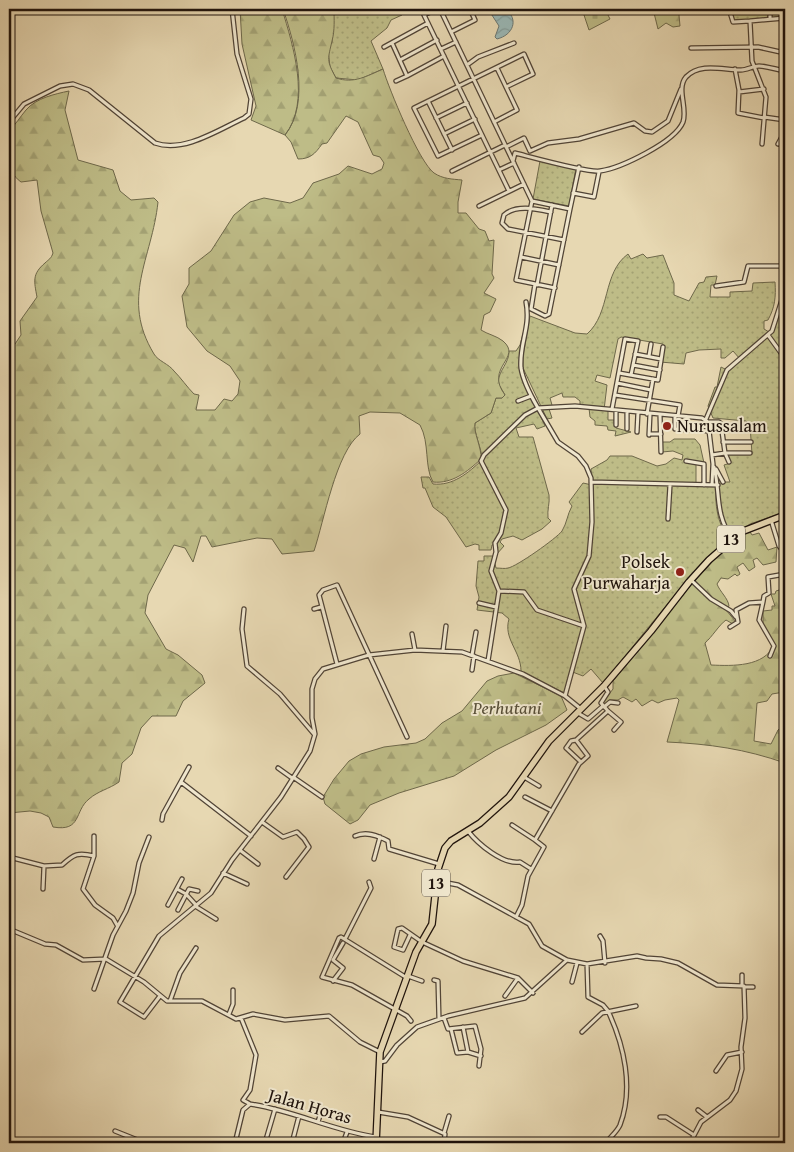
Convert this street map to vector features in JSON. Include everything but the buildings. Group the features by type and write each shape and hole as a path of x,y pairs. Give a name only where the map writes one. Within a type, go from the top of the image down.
{"highway":[{"name":"13","path":"376,1140 380,1052 416,952 434,920 439,864 451,841 468,831 503,802 549,741 604,686 690,580 732,538 744,530 785,515"}],"street":[{"path":"9,122 24,104 60,86 73,84 89,90 155,143 164,146 182,145 244,118 249,114 252,107 237,54 232,9"},
{"path":"509,191 424,15 438,9 456,42 532,201 516,280 555,288"},
{"path":"451,32 475,20 470,9"},
{"path":"729,9 733,22 785,18"},
{"path":"770,9 770,19"},
{"path":"750,21 754,67 764,89 766,100 762,144"},
{"path":"384,47 428,23"},
{"path":"400,60 437,40"},
{"path":"441,49 456,42"},
{"path":"392,43 407,76"},
{"path":"467,65 478,57 514,43"},
{"path":"691,48 751,47 785,53"},
{"path":"482,135 438,156 414,108 524,54 533,74 506,87"},
{"path":"396,81 444,56"},
{"path":"452,171 524,138 530,151 548,143 579,139 634,123 645,131 657,131 668,121 688,76 704,69 754,67 785,71"},
{"path":"494,122 517,110 497,68"},
{"path":"734,69 739,92 738,112 764,118 785,120"},
{"path":"509,152 599,172 620,165 662,144 675,133 682,123 684,113 682,86"},
{"path":"739,92 764,89"},
{"path":"428,101 452,150"},
{"path":"436,118 467,103"},
{"path":"444,134 475,119"},
{"path":"778,144 785,131"},
{"path":"514,162 515,153"},
{"path":"499,170 514,162"},
{"path":"552,205 531,309 545,316 550,313 579,167"},
{"path":"574,193 594,197 599,172"},
{"path":"479,206 524,184"},
{"path":"532,201 570,208"},
{"path":"551,212 531,208 508,212 502,219 506,229 564,240"},
{"path":"521,257 559,265"},
{"path":"716,286 741,284 747,278 748,266 785,266"},
{"path":"732,538 722,520 718,506 718,485 707,421 727,370 768,335 775,326 785,290"},
{"path":"526,302 528,323 521,368 532,396 558,442 586,466 591,482 592,522 589,556 574,589 584,626 565,696"},
{"path":"768,335 781,353 785,354"},
{"path":"616,425 615,396 625,339 638,342 631,375"},
{"path":"649,356 651,344"},
{"path":"619,373 658,380 663,347"},
{"path":"635,354 661,359"},
{"path":"633,365 660,370"},
{"path":"653,379 648,414 649,435 661,434"},
{"path":"617,383 651,390"},
{"path":"518,401 532,396"},
{"path":"615,396 680,405 674,428 676,430 709,430"},
{"path":"488,661 499,592 491,571 496,552 495,542 501,533 506,510 481,461 484,455 525,415 538,408 575,406 719,422 725,453 729,462"},
{"path":"627,411 627,429"},
{"path":"638,412 638,432"},
{"path":"660,415 661,452"},
{"path":"722,430 750,430"},
{"path":"723,442 751,442"},
{"path":"712,455 750,453"},
{"path":"686,461 704,464 704,485"},
{"path":"713,464 723,482"},
{"path":"712,485 713,464"},
{"path":"591,482 718,485"},
{"path":"668,520 670,485"},
{"path":"771,520 779,546 785,553"},
{"path":"770,656 774,646 760,620 764,596 769,593 767,578 785,574"},
{"path":"690,580 711,599 733,613 738,622"},
{"path":"337,664 319,595 320,592 337,585 406,737"},
{"path":"499,592 524,592 537,610 584,626"},
{"path":"738,622 736,610 749,603 763,602"},
{"path":"479,603 496,607"},
{"path":"314,609 321,607"},
{"path":"244,609 242,629 247,666 280,694 315,734"},
{"path":"730,627 738,622"},
{"path":"443,651 446,626"},
{"path":"472,670 476,632"},
{"path":"412,634 415,650"},
{"path":"160,996 146,1017 121,1004 121,999 163,932 210,894 223,873 282,797 312,747 315,734 312,718 312,689 320,671 369,655 415,650 443,651 473,655 523,674 565,696 588,719 610,702 618,702"},
{"path":"604,686 608,691 601,702 621,722 614,730"},
{"path":"581,762 566,748 571,741 576,740 608,710"},
{"path":"535,840 581,762 588,755 576,740"},
{"path":"162,820 162,814 189,767"},
{"path":"278,768 322,797"},
{"path":"523,777 539,786"},
{"path":"181,782 251,836"},
{"path":"525,797 552,811"},
{"path":"262,822 284,837 296,832 308,844 308,847 286,877"},
{"path":"512,825 544,847 531,869 522,905 516,917"},
{"path":"468,831 476,841 503,858 515,863 520,862 531,869"},
{"path":"355,836 366,833 380,837 388,841 390,849 439,864"},
{"path":"94,836 94,856 83,890 97,907 113,918 118,926"},
{"path":"94,989 103,959 133,893 139,863 148,837"},
{"path":"374,859 380,837"},
{"path":"240,851 258,864"},
{"path":"9,857 44,866 62,865 68,858 81,854 94,856"},
{"path":"43,889 44,866"},
{"path":"223,873 247,884"},
{"path":"168,905 182,879"},
{"path":"436,881 458,885 530,925 542,946 567,960 587,964 638,956 661,959 678,963 717,984 753,987"},
{"path":"333,981 343,968 332,960 344,941 371,888 369,882"},
{"path":"178,910 191,888 198,891"},
{"path":"177,889 186,894 196,905 216,920"},
{"path":"410,935 403,950 394,947 399,928 422,942 462,961 518,978 533,993"},
{"path":"9,929 45,944 56,945 83,960 103,959 170,1002 200,1001 233,1018 254,1014 285,1020 329,1016 360,1042 380,1052"},
{"path":"600,936 604,944 605,962"},
{"path":"411,1021 352,986 323,979 322,976 339,938 408,977 422,981"},
{"path":"170,1002 180,973 196,948"},
{"path":"380,1062 385,1062 411,1031 439,1019 525,998 533,993 567,960"},
{"path":"572,982 577,963"},
{"path":"587,964 588,996 603,1005 608,1011 626,1067 625,1100 620,1125 606,1143"},
{"path":"690,1143 701,1122 730,1100 736,1091 742,1069 742,975"},
{"path":"505,996 518,978"},
{"path":"434,980 438,981 439,1019"},
{"path":"228,1014 233,1004 233,990"},
{"path":"582,1032 602,1013 636,1006"},
{"path":"241,1018 256,1052 250,1090 243,1100 250,1104"},
{"path":"444,1018 446,1027 451,1029 475,1027 481,1056 479,1066"},
{"path":"464,1027 468,1052"},
{"path":"451,1029 457,1053 468,1052 481,1056"},
{"path":"716,1071 727,1055 742,1052"},
{"name":"Jalan Horas","path":"235,1143 243,1110 250,1104 275,1109 376,1140"},
{"path":"265,1143 275,1109"},
{"path":"698,1110 707,1118"},
{"path":"318,1122 321,1112"},
{"path":"378,1112 408,1117 444,1133"},
{"path":"292,1143 299,1116"},
{"path":"444,1143 444,1133 449,1116"},
{"path":"660,1117 666,1117 694,1135"},
{"path":"115,1132 145,1143"},
{"path":"343,1143 347,1132"}],"green space":[{"path":"240,9 282,9 295,56 298,90 293,122 285,135 251,120 256,106 242,44"},
{"path":"283,9 334,9 334,33 329,60 336,78 355,80 383,69 405,124 428,166 434,173 441,176 462,180 458,213 466,213 479,229 485,231 489,241 494,240 492,274 494,278 484,293 496,299 490,312 484,315 481,330 501,339 508,347 509,353 500,370 499,377 500,385 505,395 502,398 496,398 491,413 475,423 481,459 459,476 447,481 433,482 430,476 425,439 420,425 400,413 370,412 359,416 360,434 344,456 338,471 314,551 282,554 272,539 257,538 212,547 206,536 201,536 193,562 185,548 174,545 148,595 145,613 166,649 178,655 202,675 205,683 183,701 176,716 152,716 141,728 132,754 122,763 119,782 89,799 84,804 73,824 62,828 53,827 49,817 41,813 30,811 9,813 9,353 21,335 20,321 37,297 36,274 51,258 53,253 41,211 37,180 21,182 12,172 9,159 9,131 35,102 69,91 65,110 78,160 113,170 120,191 131,200 154,198 158,202 155,223 141,278 139,296 139,315 144,334 154,354 172,369 194,394 199,395 196,410 215,410 224,399 232,401 238,394 240,381 230,366 207,351 187,327 182,296 189,284 189,268 211,251 234,215 250,202 264,198 290,203 303,198 313,183 339,174 348,166 372,174 382,169 384,163 380,157 373,155 358,122 346,116 327,143 322,144 309,157 298,159 291,142 285,135 293,122 299,90 296,56"},
{"path":"334,9 402,9 402,15 391,20 387,28 371,41 383,69 358,80 336,78 330,67 328,50 332,42"},
{"path":"582,9 608,9 606,11 610,19 589,30"},
{"path":"653,9 673,9 679,15 680,26 673,27 666,23 658,29"},
{"path":"730,9 785,9 785,17 733,21"},
{"path":"540,161 576,168 569,206 533,199"},
{"path":"628,254 631,259 643,254 647,258 663,255 674,283 674,295 689,301 699,283 704,282 706,277 717,276 715,285 711,285 710,297 730,297 730,292 752,291 753,283 775,282 774,306 768,320 764,321 764,329 769,332 740,359 733,351 725,358 721,358 721,349 699,350 686,353 684,364 660,362 663,344 621,337 618,339 610,378 597,375 595,381 607,385 604,410 608,411 608,420 614,420 616,428 631,432 615,436 616,431 608,430 607,426 595,425 595,421 590,417 589,408 580,407 580,401 575,397 563,397 562,393 550,398 552,405 549,409 552,418 547,419 523,368 523,356 530,316 575,333 587,334 595,325 600,315 614,272"},
{"path":"785,297 785,512 750,524 732,537 724,522 716,474 722,482 730,482 724,465 731,463 727,454 752,454 750,425 746,421 713,418 708,406 715,387 717,387 721,367 729,371 773,332"},
{"path":"526,323 520,369 545,426 537,429 534,424 516,428 519,437 533,437 549,495 548,518 551,521 542,529 522,540 513,536 502,539 500,542 504,546 496,555 495,544 492,545 491,550 479,550 479,545 475,544 466,547 446,517 433,507 425,488 423,488 421,477 429,477 433,484 447,483 466,474 482,460 475,423 491,413 496,398 502,398 505,395 498,383 500,374 509,356 509,351 516,351 520,345"},
{"path":"674,439 695,439 700,445 704,463 696,464 696,486 716,486 716,500 721,526 728,538 683,585 603,683 591,669 583,676 570,671 564,693 521,671 518,657 508,633 509,619 502,613 477,610 479,597 476,586 478,561 484,561 484,556 493,556 496,568 505,568 527,558 553,540 562,531 572,506 569,502 583,483 592,485 591,469 607,460 610,456 632,456 657,466 666,464 674,458 682,460 683,455 673,451 662,452 661,442 670,442"},
{"path":"749,530 752,535 759,533 768,550 777,547 776,562 763,565 757,558 753,560 755,567 749,571 743,563 737,567 740,574 737,576 735,574 728,579 721,578 717,584 728,603 729,606 726,610 736,622 733,624 726,620 705,643 711,665 747,664 763,658 774,645 763,625 763,611 772,610 772,606 775,606 771,594 775,594 779,590 781,596 785,595 785,689 784,692 772,694 767,701 757,703 754,741 771,744 778,730 785,724 785,763 727,748 667,742 679,700 677,698 658,703 652,700 642,706 636,699 632,702 623,697 618,700 609,700 605,704 603,702 613,689 613,681 698,577 729,544"},
{"name":"Perhutani","path":"514,673 561,696 567,710 546,725 496,750 454,776 399,793 370,805 358,820 350,824 325,804 323,797 334,779 349,761 361,754 384,747 416,743 425,739 442,723 462,711 487,681 498,676"}],"water":[{"path":"488,9 506,9 510,13 513,22 512,27 503,37 497,39 495,37 499,26"}],"place":[{"name":"Nurussalam","path":"667,426"},
{"name":"Polsek Purwaharja","path":"680,572"}]}
